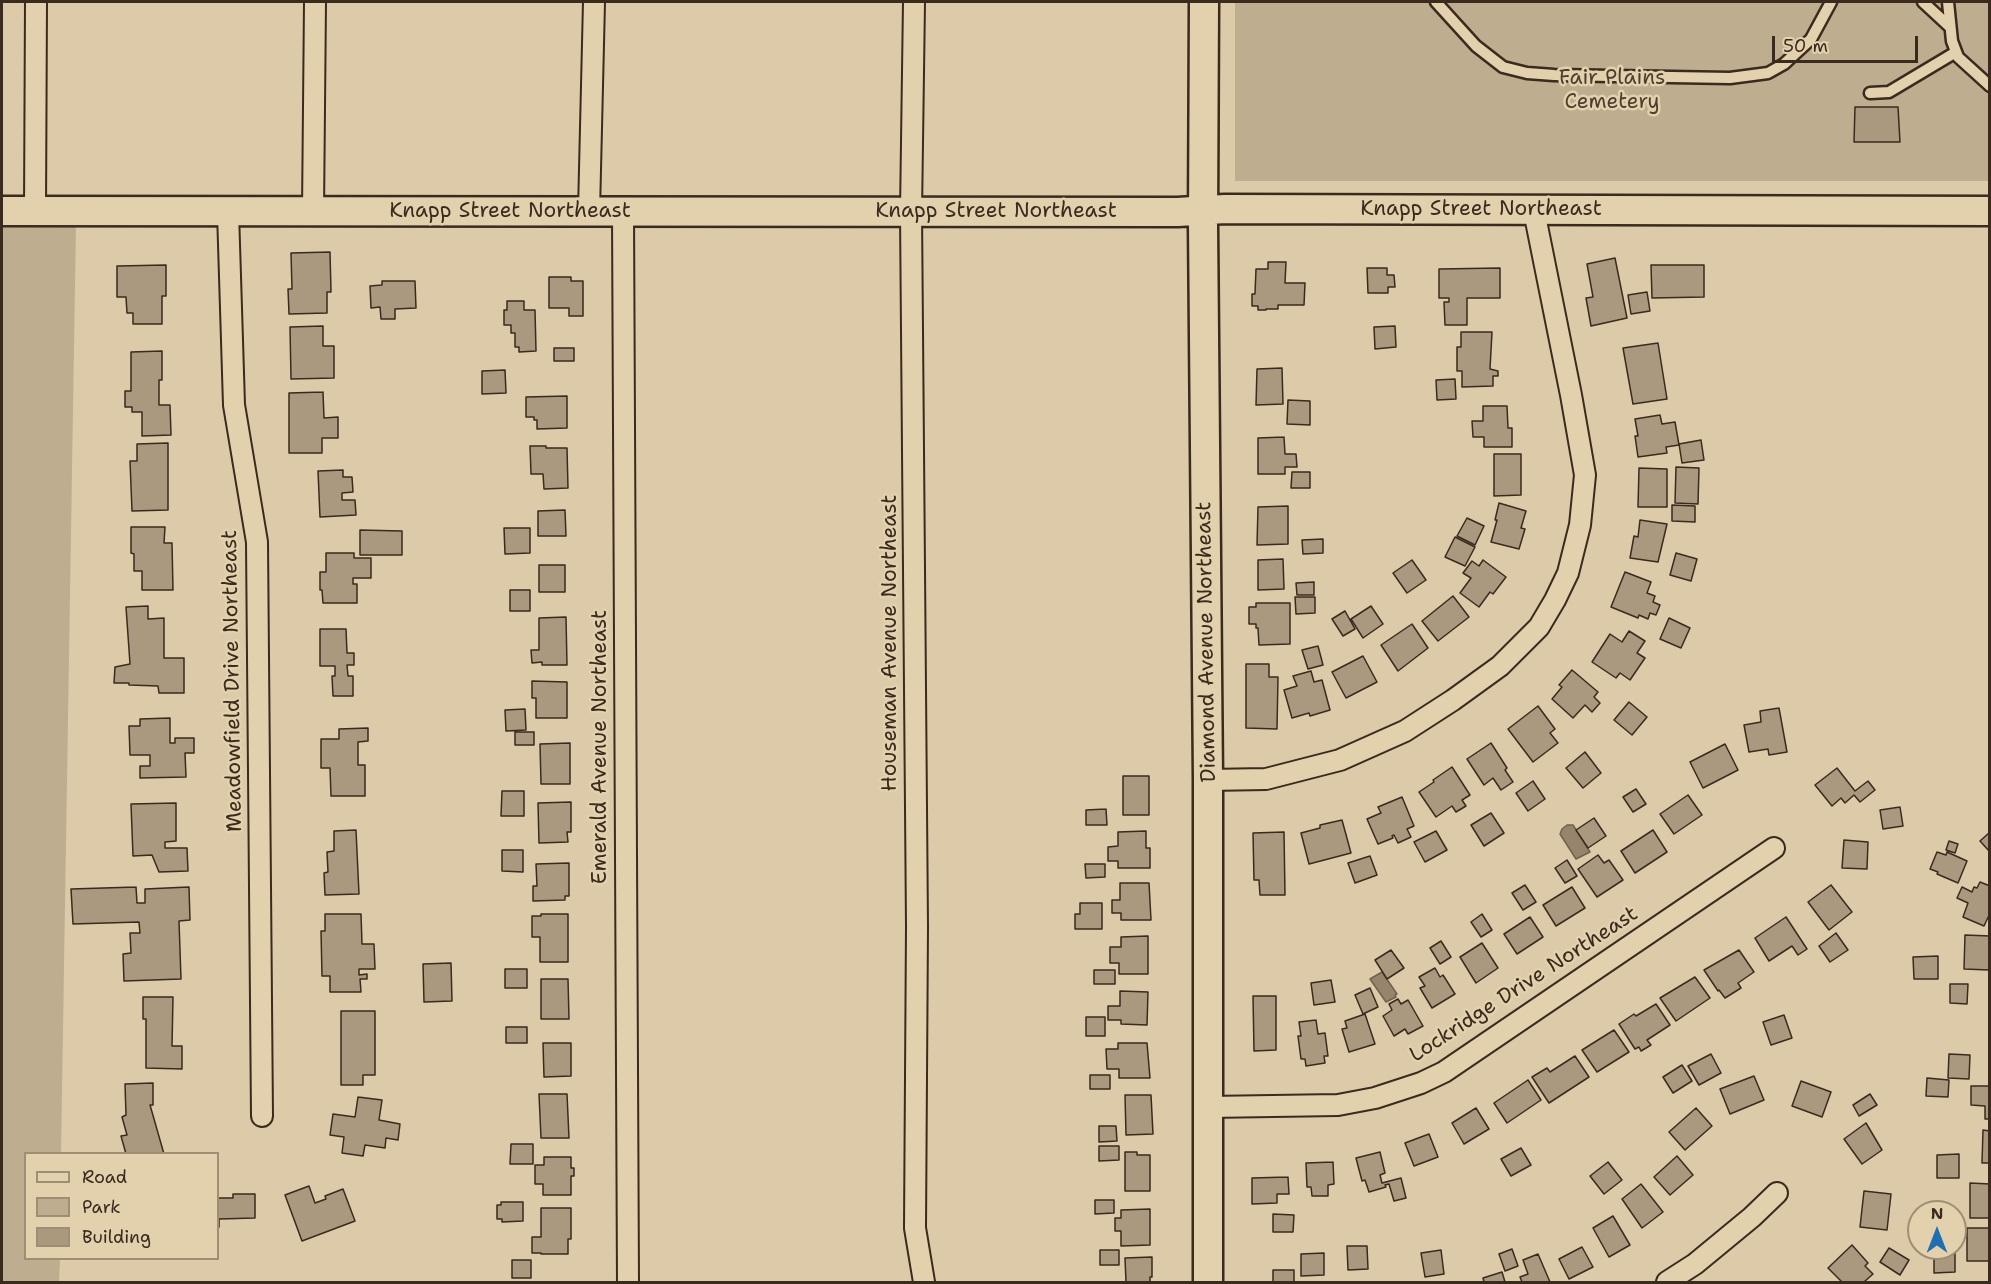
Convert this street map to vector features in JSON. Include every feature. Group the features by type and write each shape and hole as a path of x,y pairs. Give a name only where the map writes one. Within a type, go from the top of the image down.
{"main road":[{"name":"Diamond Avenue Northeast","path":"1204,2 1203,211 1209,780 1208,1282"},
{"name":"Knapp Street Northeast","path":"2,211 1178,212 1225,209 1989,211"}],"street":[{"path":"35,211 36,2"},
{"path":"314,212 315,2"},
{"path":"590,211 594,2"},
{"name":"Houseman Avenue Northeast","path":"914,2 911,212 917,914 915,1228 924,1282"},
{"path":"1209,780 1266,779 1340,760 1405,730 1453,700 1500,666 1539,627 1555,600 1568,573 1580,525 1585,476 1534,211"},
{"name":"Meadowfield Drive Northeast","path":"228,212 234,405 257,542 262,1116"},
{"name":"Emerald Avenue Northeast","path":"623,212 628,1282"},
{"name":"Lockridge Drive Northeast","path":"1209,1107 1338,1105 1375,1098 1421,1083 1444,1072 1774,848"},
{"path":"1667,1282 1695,1264 1777,1193"}],"lane":[{"path":"1436,2 1476,46 1503,67 1527,73 1554,75 1730,78 1768,73 1784,64 1810,39 1832,2"},
{"path":"1923,2 1950,27"},
{"path":"1948,2 1950,27 1958,57 1989,86"},
{"path":"1870,93 1889,92 1956,52"}],"green space":[{"name":"Fair Plains Cemetery","path":"1235,2 1989,2 1989,181 1235,181"},
{"path":"2,222 76,223 61,1152 24,1152 24,1260 60,1260 59,1282 2,1282"}],"shaded area":[{"path":"1567,825 1573,825 1590,852 1576,859 1560,834"},
{"path":"1382,972 1397,994 1396,997 1386,1002 1370,979"}],"building":[{"path":"1855,107 1898,107 1900,142 1854,142"},
{"path":"330,252 331,292 327,292 327,313 289,314 288,289 292,289 291,253"},
{"path":"1615,258 1627,318 1591,326 1586,298 1593,297 1587,264"},
{"path":"1268,262 1286,262 1285,283 1305,283 1304,305 1278,305 1278,309 1266,310 1258,310 1258,306 1252,306 1256,269 1268,269"},
{"path":"166,265 166,296 162,296 162,324 133,324 133,313 127,313 126,297 117,297 117,266"},
{"path":"1651,265 1704,265 1704,297 1652,298"},
{"path":"1367,268 1387,268 1387,275 1394,275 1395,287 1388,287 1388,293 1368,293"},
{"path":"1500,268 1500,298 1467,298 1467,325 1445,325 1444,302 1449,302 1449,298 1439,298 1439,269"},
{"path":"549,277 571,277 571,281 583,281 583,316 569,316 569,308 549,308"},
{"path":"382,281 415,281 416,308 395,309 395,319 381,319 380,307 371,308 370,286 382,285"},
{"path":"1647,292 1650,311 1631,314 1628,295"},
{"path":"507,301 524,301 524,310 535,310 536,351 519,352 519,347 515,347 515,333 511,333 511,325 504,325 504,310 507,310"},
{"path":"323,326 323,346 334,346 334,378 291,379 290,327"},
{"path":"1395,326 1396,347 1375,349 1374,327"},
{"path":"1461,332 1492,332 1490,369 1498,371 1498,376 1493,376 1493,386 1462,387 1462,371 1457,371 1457,347 1461,347"},
{"path":"1658,343 1667,399 1633,404 1623,348"},
{"path":"554,348 574,348 574,361 554,361"},
{"path":"162,351 159,405 170,405 171,435 142,436 142,412 132,412 132,407 125,407 125,391 131,391 131,352"},
{"path":"1282,368 1283,404 1256,405 1257,369"},
{"path":"505,370 506,393 482,394 482,371"},
{"path":"1455,379 1456,399 1437,400 1436,380"},
{"path":"323,392 324,418 338,417 338,438 322,438 322,453 289,453 289,393"},
{"path":"567,396 567,428 537,429 537,420 534,420 534,417 526,417 526,397"},
{"path":"1288,400 1310,401 1310,425 1287,424"},
{"path":"1483,406 1507,406 1508,428 1512,428 1512,447 1484,447 1484,437 1473,437 1472,421 1483,421"},
{"path":"1660,415 1662,424 1675,422 1679,445 1666,447 1667,453 1638,457 1635,419"},
{"path":"1284,437 1285,454 1296,454 1297,467 1285,467 1285,474 1258,474 1258,438"},
{"path":"1701,440 1704,460 1682,463 1679,444"},
{"path":"168,443 168,510 132,511 130,461 137,461 137,444"},
{"path":"530,446 567,448 568,488 544,489 543,474 531,474"},
{"path":"1494,454 1521,454 1521,495 1494,496"},
{"path":"1676,467 1699,468 1698,504 1675,503"},
{"path":"1639,468 1667,469 1667,507 1638,507"},
{"path":"343,470 343,477 352,477 353,492 342,493 342,500 355,500 356,515 320,517 318,471"},
{"path":"1292,472 1310,472 1310,488 1291,488"},
{"path":"1499,503 1526,511 1521,528 1525,529 1519,549 1491,542"},
{"path":"1672,505 1695,506 1695,522 1672,521"},
{"path":"1288,506 1288,544 1257,545 1258,507"},
{"path":"565,510 566,536 538,536 538,511"},
{"path":"1467,518 1484,526 1475,545 1457,536"},
{"path":"1640,520 1667,524 1658,562 1630,558 1634,536 1638,537"},
{"path":"131,527 165,527 164,543 172,543 173,590 142,590 142,571 134,571"},
{"path":"504,528 530,528 530,553 505,554"},
{"path":"360,530 402,531 402,555 360,555"},
{"path":"1455,537 1475,547 1465,566 1445,557"},
{"path":"1323,539 1323,553 1303,554 1302,540"},
{"path":"326,553 354,553 354,558 371,558 371,578 353,578 353,584 357,584 357,603 323,603 320,572 326,572"},
{"path":"1676,553 1697,559 1691,581 1670,575"},
{"path":"1283,559 1284,589 1258,590 1258,560"},
{"path":"1412,560 1426,580 1407,593 1393,573"},
{"path":"1483,560 1506,577 1493,594 1490,592 1479,607 1460,593 1471,578 1463,573 1472,561 1479,566"},
{"path":"539,565 565,565 565,592 539,592"},
{"path":"1625,572 1651,582 1647,593 1655,596 1653,602 1660,605 1656,615 1650,613 1648,619 1639,615 1638,618 1611,607"},
{"path":"1314,582 1314,595 1297,595 1296,583"},
{"path":"510,590 530,590 530,611 510,611"},
{"path":"1453,596 1469,617 1438,641 1422,621"},
{"path":"1295,597 1315,597 1315,613 1296,614"},
{"path":"1256,603 1290,603 1290,644 1259,645 1258,628 1256,624 1249,624 1249,607 1256,607"},
{"path":"148,606 148,619 164,618 164,658 184,658 184,693 159,693 158,686 114,683 115,667 130,664 126,607"},
{"path":"1371,606 1383,624 1363,638 1351,619"},
{"path":"1345,611 1355,629 1343,636 1332,619"},
{"path":"566,617 567,665 532,663 531,650 539,650 539,618"},
{"path":"1669,618 1690,628 1681,648 1660,639"},
{"path":"1412,624 1428,648 1398,671 1381,645"},
{"path":"320,629 346,629 347,653 354,653 354,665 347,665 348,676 353,676 353,696 333,696 332,676 335,676 335,666 320,666"},
{"path":"1629,631 1645,641 1637,653 1645,658 1630,680 1620,673 1616,678 1592,662 1610,634 1622,642"},
{"path":"1318,646 1323,665 1308,669 1302,650"},
{"path":"1363,656 1377,682 1346,698 1332,672"},
{"path":"1246,664 1269,664 1269,677 1278,677 1277,729 1246,728"},
{"path":"1572,670 1598,692 1594,697 1600,703 1592,712 1585,705 1573,718 1552,699 1562,687 1559,685"},
{"path":"1311,671 1314,682 1322,680 1330,710 1292,718 1284,690 1297,686 1293,676"},
{"path":"532,681 567,682 567,718 536,718 536,698 532,698"},
{"path":"1629,702 1647,717 1632,735 1614,720"},
{"path":"1538,706 1555,729 1550,733 1558,743 1533,762 1508,729"},
{"path":"1779,708 1787,752 1769,755 1768,749 1749,752 1744,725 1761,722 1760,711"},
{"path":"525,709 526,730 506,731 505,710"},
{"path":"170,718 170,743 175,743 175,738 194,738 194,753 185,753 186,777 140,778 140,766 150,766 150,755 130,755 129,726 140,726 140,719"},
{"path":"368,728 368,741 358,742 358,765 365,765 365,796 331,796 330,768 321,768 321,739 339,739 339,729"},
{"path":"515,732 534,732 534,745 515,745"},
{"path":"570,743 570,784 541,784 540,744"},
{"path":"1491,743 1513,782 1501,790 1493,778 1484,785 1467,759"},
{"path":"1725,744 1738,770 1703,788 1690,762"},
{"path":"1585,752 1601,773 1583,788 1566,768"},
{"path":"1452,767 1470,795 1462,800 1466,806 1456,812 1452,806 1436,817 1419,792"},
{"path":"1837,768 1855,791 1868,781 1875,790 1860,802 1854,795 1845,803 1841,798 1832,806 1815,785"},
{"path":"1123,776 1149,776 1149,815 1123,815"},
{"path":"1533,781 1545,799 1528,811 1516,793"},
{"path":"1636,789 1646,804 1633,812 1623,797"},
{"path":"502,791 524,791 524,816 501,816"},
{"path":"1688,795 1702,815 1674,834 1660,814"},
{"path":"1402,797 1414,826 1407,829 1411,837 1398,843 1394,835 1393,838 1378,844 1367,819 1381,813 1378,807"},
{"path":"571,802 571,832 567,832 568,842 539,843 538,803"},
{"path":"176,803 176,841 165,842 165,848 187,848 188,871 159,872 152,855 133,856 131,804"},
{"path":"1900,807 1903,826 1883,829 1880,810"},
{"path":"1106,809 1107,825 1086,825 1086,810"},
{"path":"1491,813 1504,833 1484,846 1471,825"},
{"path":"1594,818 1606,836 1588,848 1576,830"},
{"path":"1342,820 1351,853 1309,864 1301,833 1320,828 1320,825"},
{"path":"356,830 359,894 325,895 324,873 328,872 327,852 334,851 334,831"},
{"path":"1653,830 1667,852 1635,873 1621,851"},
{"path":"1146,831 1146,848 1150,848 1150,868 1118,868 1118,861 1108,861 1108,847 1118,846 1118,832"},
{"path":"1436,831 1447,850 1425,862 1414,842"},
{"path":"1284,832 1285,895 1260,895 1259,880 1254,880 1253,833"},
{"path":"1990,832 1990,852 1980,841"},
{"path":"1844,840 1868,842 1867,869 1842,868"},
{"path":"1949,841 1958,844 1955,853 1946,850"},
{"path":"502,850 523,850 523,872 502,871"},
{"path":"1937,852 1946,855 1947,852 1967,861 1958,883 1930,869"},
{"path":"1598,855 1604,863 1609,860 1623,880 1597,897 1578,869"},
{"path":"1370,856 1377,875 1355,883 1348,863"},
{"path":"1567,860 1577,876 1565,883 1555,868"},
{"path":"569,863 569,896 565,896 565,900 533,901 533,886 537,886 536,864"},
{"path":"1085,864 1105,864 1105,877 1086,878"},
{"path":"1980,882 1990,886 1990,913 1984,926 1963,917 1968,903 1957,898 1962,887 1972,892"},
{"path":"1120,883 1149,883 1151,920 1121,920 1121,913 1112,913 1112,900 1120,900"},
{"path":"1525,885 1536,902 1523,910 1512,893"},
{"path":"1831,885 1852,912 1829,930 1808,902"},
{"path":"136,887 137,903 145,903 145,889 189,887 190,920 179,921 181,979 124,981 123,954 131,953 130,933 140,933 139,922 73,924 71,889"},
{"path":"1572,887 1585,908 1556,926 1543,905"},
{"path":"1080,903 1102,903 1102,929 1075,929 1075,914 1080,914"},
{"path":"325,914 361,914 362,944 374,944 375,969 359,969 359,975 367,974 367,979 360,979 361,992 330,992 330,976 322,976 321,931 325,931"},
{"path":"541,914 568,914 568,962 540,962 540,937 532,937 532,916 541,916"},
{"path":"1482,914 1492,930 1481,937 1471,922"},
{"path":"1530,917 1543,937 1517,954 1504,934"},
{"path":"1786,917 1807,949 1798,955 1792,946 1769,961 1755,938"},
{"path":"1836,933 1848,950 1830,962 1819,946"},
{"path":"1965,935 1990,936 1989,970 1964,969"},
{"path":"1148,936 1148,974 1119,974 1119,963 1110,963 1110,947 1121,947 1121,937"},
{"path":"1441,941 1451,957 1440,964 1430,948"},
{"path":"1482,943 1498,968 1476,983 1460,957"},
{"path":"1391,950 1404,968 1387,979 1375,960"},
{"path":"1739,950 1754,972 1738,983 1741,988 1725,998 1704,970"},
{"path":"1938,956 1938,979 1914,979 1913,957"},
{"path":"451,963 452,1001 424,1002 423,964"},
{"path":"1435,968 1440,977 1443,975 1455,994 1432,1008 1420,988 1425,986 1419,977"},
{"path":"505,969 527,969 527,988 505,988"},
{"path":"1094,970 1115,970 1115,984 1094,984"},
{"path":"1695,977 1710,998 1676,1021 1660,998"},
{"path":"541,979 568,979 569,1019 541,1019"},
{"path":"1331,980 1335,1002 1314,1005 1311,983"},
{"path":"1950,984 1968,984 1967,1004 1950,1003"},
{"path":"1370,988 1378,1007 1363,1014 1355,995"},
{"path":"1120,991 1148,992 1147,1025 1121,1024 1121,1020 1108,1020 1108,1006 1120,1006"},
{"path":"1253,996 1276,996 1276,1050 1254,1051"},
{"path":"143,997 173,997 172,1046 182,1046 182,1069 146,1068 146,1019 143,1019"},
{"path":"1398,999 1401,1004 1408,1000 1423,1026 1408,1034 1405,1029 1394,1036 1383,1016 1392,1010 1389,1004"},
{"path":"1656,1004 1670,1025 1647,1040 1651,1045 1641,1051 1639,1047 1635,1049 1619,1024"},
{"path":"341,1011 375,1011 375,1075 363,1075 363,1085 341,1085"},
{"path":"1365,1014 1375,1044 1349,1052 1342,1029 1347,1028 1345,1021"},
{"path":"1784,1015 1792,1038 1771,1045 1763,1022"},
{"path":"1086,1017 1105,1017 1105,1036 1086,1036"},
{"path":"1316,1020 1318,1034 1325,1033 1328,1056 1324,1056 1325,1063 1306,1066 1305,1059 1301,1059 1299,1022"},
{"path":"506,1027 527,1027 527,1043 506,1043"},
{"path":"1614,1030 1629,1052 1597,1072 1582,1050"},
{"path":"543,1043 571,1043 571,1076 544,1077"},
{"path":"1118,1043 1147,1043 1150,1078 1119,1078 1119,1069 1107,1069 1106,1049 1118,1049"},
{"path":"1711,1054 1721,1073 1699,1085 1688,1066"},
{"path":"1949,1054 1970,1055 1969,1079 1948,1078"},
{"path":"1575,1056 1589,1077 1549,1103 1532,1077 1547,1068 1550,1072"},
{"path":"1682,1065 1692,1081 1673,1093 1663,1077"},
{"path":"1090,1075 1110,1075 1110,1089 1090,1089"},
{"path":"1754,1076 1764,1100 1730,1114 1720,1089"},
{"path":"1927,1078 1949,1080 1948,1097 1926,1096"},
{"path":"1528,1080 1541,1100 1507,1123 1494,1103"},
{"path":"1801,1081 1831,1092 1822,1117 1792,1106"},
{"path":"153,1083 153,1105 150,1105 163,1152 125,1152 121,1136 127,1135 122,1117 126,1115 125,1084"},
{"path":"1971,1086 1990,1088 1990,1119 1985,1119 1985,1106 1971,1105"},
{"path":"539,1094 567,1094 569,1138 541,1138"},
{"path":"1870,1094 1877,1105 1859,1116 1853,1105"},
{"path":"1125,1095 1151,1095 1153,1134 1126,1135"},
{"path":"358,1097 382,1100 379,1120 400,1124 398,1140 386,1138 385,1148 365,1145 363,1156 342,1153 344,1137 330,1135 333,1114 355,1117"},
{"path":"1476,1108 1489,1129 1464,1144 1452,1123"},
{"path":"1696,1108 1712,1126 1685,1150 1669,1132"},
{"path":"1866,1123 1882,1150 1862,1164 1844,1139"},
{"path":"1099,1126 1116,1126 1117,1141 1099,1142"},
{"path":"1983,1130 1990,1131 1990,1163 1982,1163"},
{"path":"1429,1134 1438,1157 1414,1166 1405,1143"},
{"path":"511,1144 533,1144 533,1164 510,1164"},
{"path":"1099,1146 1119,1146 1119,1160 1099,1161"},
{"path":"1521,1148 1531,1165 1511,1176 1501,1159"},
{"path":"1125,1152 1150,1155 1150,1191 1125,1191"},
{"path":"1380,1152 1385,1173 1380,1175 1382,1183 1401,1178 1406,1198 1394,1201 1389,1184 1369,1192 1365,1180 1362,1181 1356,1158"},
{"path":"1959,1154 1959,1178 1937,1178 1937,1155"},
{"path":"1677,1156 1693,1175 1670,1195 1654,1177"},
{"path":"544,1157 571,1157 574,1176 571,1176 571,1195 543,1195 543,1184 535,1184 535,1165 544,1165"},
{"path":"1333,1162 1334,1184 1328,1185 1328,1196 1312,1196 1311,1187 1307,1187 1306,1163"},
{"path":"1608,1162 1622,1180 1604,1194 1590,1176"},
{"path":"1288,1177 1289,1194 1277,1194 1277,1203 1252,1204 1252,1178"},
{"path":"1970,1183 1990,1184 1990,1218 1970,1218"},
{"path":"1641,1184 1663,1212 1642,1228 1622,1199"},
{"path":"309,1186 315,1203 343,1189 355,1221 302,1241 285,1195"},
{"path":"1864,1191 1891,1194 1887,1230 1860,1227"},
{"path":"233,1194 255,1194 255,1218 219,1219 219,1198 233,1198"},
{"path":"1095,1200 1114,1200 1114,1213 1095,1214"},
{"path":"501,1202 523,1202 523,1221 502,1222 502,1219 497,1219 497,1205 501,1205"},
{"path":"541,1208 571,1208 571,1239 568,1239 568,1254 532,1253 532,1237 541,1237"},
{"path":"1150,1209 1150,1245 1121,1246 1121,1231 1115,1231 1115,1218 1121,1218 1121,1210"},
{"path":"1273,1214 1294,1215 1293,1232 1273,1232"},
{"path":"1613,1216 1630,1245 1609,1257 1593,1228"},
{"path":"1967,1228 1990,1228 1990,1261 1967,1260"},
{"path":"1852,1245 1868,1263 1865,1266 1873,1274 1864,1282 1842,1282 1828,1268"},
{"path":"1347,1246 1367,1246 1368,1269 1348,1270"},
{"path":"1582,1247 1593,1267 1569,1279 1559,1259"},
{"path":"1889,1248 1909,1260 1900,1275 1880,1262"},
{"path":"1512,1249 1518,1266 1505,1271 1499,1254"},
{"path":"1100,1250 1119,1250 1119,1265 1100,1265"},
{"path":"1441,1250 1444,1274 1425,1277 1421,1253"},
{"path":"1324,1253 1324,1275 1301,1276 1301,1254"},
{"path":"1538,1254 1550,1282 1522,1282 1520,1277 1528,1274 1523,1260"},
{"path":"1152,1257 1150,1282 1126,1282 1125,1258"},
{"path":"512,1260 531,1260 531,1278 512,1278"},
{"path":"1934,1260 1955,1260 1955,1272 1934,1273"},
{"path":"1273,1270 1294,1270 1294,1282 1273,1282"},
{"path":"1502,1272 1505,1282 1484,1282 1483,1278"}]}
